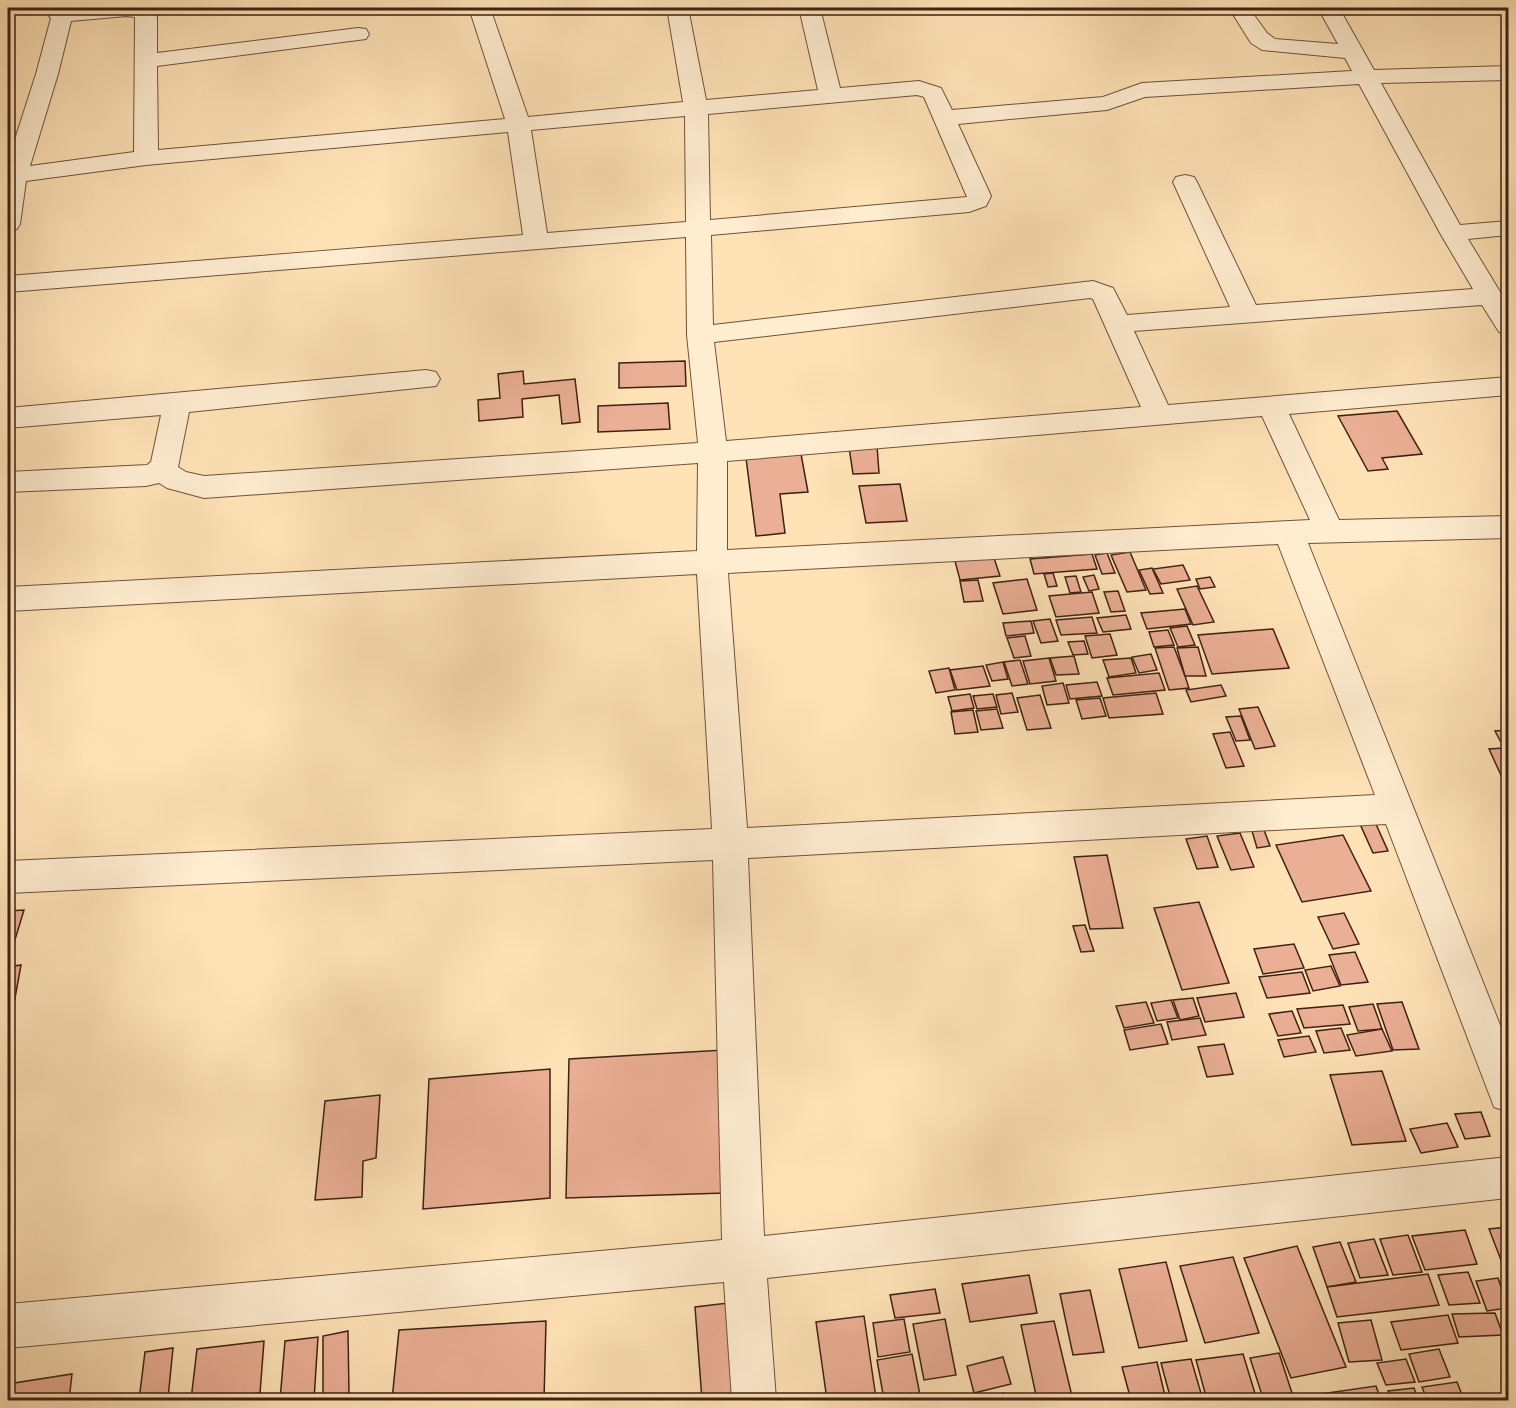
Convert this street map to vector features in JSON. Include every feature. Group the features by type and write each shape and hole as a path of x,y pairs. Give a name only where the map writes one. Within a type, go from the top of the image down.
{"street":[{"path":"479,8 519,125 536,242"},
{"path":"677,8 696,110 700,334 713,452 712,562 730,844 744,1259 754,1401"},
{"path":"809,8 831,96"},
{"path":"1239,8 1259,38 1270,45 1354,52"},
{"path":"1329,8 1369,77 1452,233 1509,326"},
{"path":"8,224 15,175 47,74 62,12 126,10 143,12 146,17 146,158"},
{"path":"145,61 358,34"},
{"path":"945,118 1107,103 1142,90 1369,77 1509,73"},
{"path":"8,284 969,205 977,201 979,196 933,93 928,89 919,88 146,158 15,175"},
{"path":"1185,182 1247,315"},
{"path":"1452,233 1509,228"},
{"path":"700,334 1093,288 1104,294 1159,416"},
{"path":"1119,324 1491,297"},
{"path":"8,418 426,379"},
{"path":"162,470 177,481 204,487 713,452 1509,386"},
{"path":"8,482 146,476 162,470 177,404"},
{"path":"1272,407 1329,530"},
{"path":"8,599 1329,530 1509,527"},
{"path":"1289,532 1509,1093"},
{"path":"8,877 730,844 1397,809"},
{"path":"8,1326 744,1259 1509,1178"}],"building":[{"path":"685,361 686,386 619,388 619,363"},
{"path":"523,371 524,384 575,379 580,422 562,424 559,395 522,399 523,417 479,421 478,400 500,398 498,374"},
{"path":"668,403 670,429 598,432 598,406"},
{"path":"1397,411 1422,454 1382,458 1388,469 1368,471 1338,416"},
{"path":"877,446 879,473 853,474 849,447"},
{"path":"801,454 808,492 780,494 785,533 756,536 746,458"},
{"path":"900,484 907,521 866,523 859,486"},
{"path":"1130,552 1146,590 1127,592 1111,555"},
{"path":"1107,553 1115,573 1102,574 1095,555"},
{"path":"1092,554 1097,569 1034,574 1030,559"},
{"path":"994,558 1000,576 960,580 955,561"},
{"path":"1183,565 1190,580 1161,584 1153,569"},
{"path":"1152,568 1163,593 1150,594 1139,570"},
{"path":"1053,573 1057,586 1048,587 1044,574"},
{"path":"1094,575 1099,589 1089,591 1083,577"},
{"path":"1076,576 1081,592 1070,593 1065,577"},
{"path":"1210,577 1215,587 1200,589 1196,579"},
{"path":"1027,579 1037,610 1003,614 993,583"},
{"path":"978,580 983,601 964,602 960,581"},
{"path":"1197,586 1214,622 1193,625 1177,589"},
{"path":"1118,591 1125,611 1111,612 1104,592"},
{"path":"1092,592 1099,613 1056,617 1049,596"},
{"path":"1185,609 1191,624 1147,629 1141,613"},
{"path":"1126,615 1131,629 1103,632 1097,618"},
{"path":"1092,617 1097,633 1061,635 1056,620"},
{"path":"1050,619 1058,641 1041,643 1033,621"},
{"path":"1031,621 1034,633 1006,636 1003,623"},
{"path":"1187,626 1195,645 1178,647 1170,628"},
{"path":"1273,629 1289,668 1212,674 1198,635"},
{"path":"1168,630 1174,645 1154,647 1149,632"},
{"path":"1110,634 1117,655 1092,658 1085,636"},
{"path":"1025,636 1031,656 1014,658 1007,638"},
{"path":"1084,641 1088,654 1073,655 1068,642"},
{"path":"1174,647 1189,688 1169,690 1155,648"},
{"path":"1198,647 1206,676 1185,676 1177,648"},
{"path":"1151,654 1157,670 1139,673 1132,657"},
{"path":"1074,656 1079,674 1056,675 1050,658"},
{"path":"1049,658 1056,681 1030,684 1023,661"},
{"path":"1131,658 1136,673 1109,677 1103,660"},
{"path":"1020,660 1028,684 1012,686 1004,662"},
{"path":"1003,662 1008,679 992,681 986,665"},
{"path":"983,666 990,686 957,690 950,670"},
{"path":"949,668 955,690 936,693 929,671"},
{"path":"1159,673 1165,690 1113,695 1107,678"},
{"path":"1097,682 1102,696 1070,699 1066,685"},
{"path":"1063,683 1069,703 1047,705 1042,686"},
{"path":"1221,685 1226,696 1191,702 1186,690"},
{"path":"1012,693 1018,712 1001,714 996,695"},
{"path":"1156,693 1163,714 1109,718 1103,698"},
{"path":"970,694 974,708 952,711 948,697"},
{"path":"993,694 997,707 977,709 973,696"},
{"path":"1040,695 1051,728 1027,730 1017,698"},
{"path":"1100,698 1106,716 1082,719 1076,700"},
{"path":"1258,707 1275,746 1255,749 1239,709"},
{"path":"997,709 1003,728 981,730 976,711"},
{"path":"973,710 978,732 955,734 951,712"},
{"path":"1241,716 1250,740 1236,741 1226,717"},
{"path":"1508,730 1508,786 1506,786 1489,749 1504,748 1495,731"},
{"path":"1230,732 1244,766 1226,768 1213,734"},
{"path":"1375,822 1388,851 1373,853 1360,824"},
{"path":"1264,830 1270,846 1257,848 1252,831"},
{"path":"1240,833 1254,867 1231,870 1217,836"},
{"path":"1343,835 1371,891 1302,902 1276,845"},
{"path":"1207,836 1218,867 1197,869 1186,839"},
{"path":"1107,855 1123,928 1090,929 1074,857"},
{"path":"1199,902 1229,983 1182,990 1154,908"},
{"path":"24,910 14,943 8,943 8,911"},
{"path":"1344,913 1359,944 1333,949 1318,917"},
{"path":"1085,925 1094,951 1081,952 1073,926"},
{"path":"1294,944 1304,968 1263,974 1254,949"},
{"path":"1355,952 1368,982 1341,985 1329,955"},
{"path":"21,965 11,1020 8,1020 8,967"},
{"path":"1331,966 1340,986 1313,991 1305,970"},
{"path":"1302,972 1310,993 1267,998 1259,977"},
{"path":"1236,993 1244,1017 1205,1022 1197,998"},
{"path":"1193,998 1199,1016 1180,1020 1173,1000"},
{"path":"1171,1000 1178,1018 1157,1021 1151,1003"},
{"path":"1146,1002 1154,1023 1124,1028 1116,1006"},
{"path":"1402,1002 1419,1049 1393,1050 1377,1004"},
{"path":"1373,1004 1382,1029 1358,1031 1349,1007"},
{"path":"1343,1005 1350,1024 1304,1028 1297,1009"},
{"path":"1292,1011 1301,1033 1278,1036 1269,1014"},
{"path":"1200,1018 1206,1035 1172,1040 1167,1022"},
{"path":"1161,1024 1168,1044 1130,1050 1124,1030"},
{"path":"1341,1028 1350,1050 1324,1053 1316,1031"},
{"path":"1382,1029 1392,1051 1356,1056 1347,1035"},
{"path":"1309,1036 1316,1052 1284,1057 1278,1040"},
{"path":"1224,1044 1233,1074 1207,1077 1198,1047"},
{"path":"724,1050 725,1193 566,1198 569,1059"},
{"path":"550,1069 550,1198 423,1209 429,1079"},
{"path":"1382,1071 1406,1141 1352,1145 1330,1075"},
{"path":"380,1095 376,1158 363,1161 362,1197 315,1200 325,1101"},
{"path":"1481,1112 1490,1136 1465,1139 1455,1114"},
{"path":"1447,1123 1458,1147 1421,1153 1410,1129"},
{"path":"1508,1227 1508,1273 1506,1273 1489,1229"},
{"path":"1465,1230 1477,1264 1425,1270 1412,1236"},
{"path":"1408,1235 1422,1272 1393,1275 1380,1239"},
{"path":"1374,1239 1388,1275 1360,1278 1348,1243"},
{"path":"1340,1242 1356,1282 1327,1287 1313,1247"},
{"path":"1297,1246 1346,1367 1291,1378 1244,1258"},
{"path":"1233,1257 1259,1333 1205,1343 1180,1266"},
{"path":"1166,1262 1187,1341 1139,1348 1119,1269"},
{"path":"1468,1272 1480,1303 1449,1305 1438,1275"},
{"path":"1428,1274 1439,1305 1337,1317 1327,1287"},
{"path":"1029,1275 1037,1313 970,1322 962,1284"},
{"path":"1498,1278 1508,1308 1487,1311 1476,1281"},
{"path":"935,1289 940,1313 895,1318 890,1295"},
{"path":"1090,1290 1104,1352 1073,1355 1060,1294"},
{"path":"728,1303 736,1400 702,1400 695,1307"},
{"path":"1495,1313 1503,1335 1459,1337 1452,1314"},
{"path":"1448,1315 1458,1343 1401,1350 1391,1322"},
{"path":"864,1316 876,1398 827,1400 816,1322"},
{"path":"904,1319 910,1352 878,1357 873,1323"},
{"path":"945,1319 956,1375 924,1380 913,1324"},
{"path":"1371,1320 1382,1360 1349,1362 1338,1323"},
{"path":"546,1321 544,1400 392,1400 399,1330"},
{"path":"1054,1321 1072,1396 1037,1400 1021,1325"},
{"path":"348,1331 349,1393 323,1398 323,1336"},
{"path":"318,1337 314,1400 280,1400 285,1341"},
{"path":"264,1341 260,1393 191,1400 197,1349"},
{"path":"173,1348 168,1398 139,1400 145,1352"},
{"path":"1439,1349 1450,1377 1419,1382 1409,1354"},
{"path":"1279,1353 1292,1393 1263,1398 1250,1358"},
{"path":"912,1354 921,1400 884,1400 877,1360"},
{"path":"1243,1354 1257,1400 1207,1400 1196,1360"},
{"path":"1003,1357 1011,1384 974,1393 967,1366"},
{"path":"1191,1359 1203,1400 1171,1400 1161,1363"},
{"path":"1406,1359 1415,1382 1386,1385 1377,1363"},
{"path":"1157,1362 1166,1400 1131,1400 1122,1367"},
{"path":"72,1374 69,1400 8,1400 8,1384"},
{"path":"1457,1382 1464,1400 1427,1400 1422,1387"},
{"path":"1376,1386 1381,1400 1308,1400 1306,1396"},
{"path":"1414,1388 1418,1400 1392,1400 1388,1391"},
{"path":"1004,1393 1005,1400 980,1400 980,1398"},
{"path":"1114,1394 1116,1400 1080,1400 1079,1398"}]}
